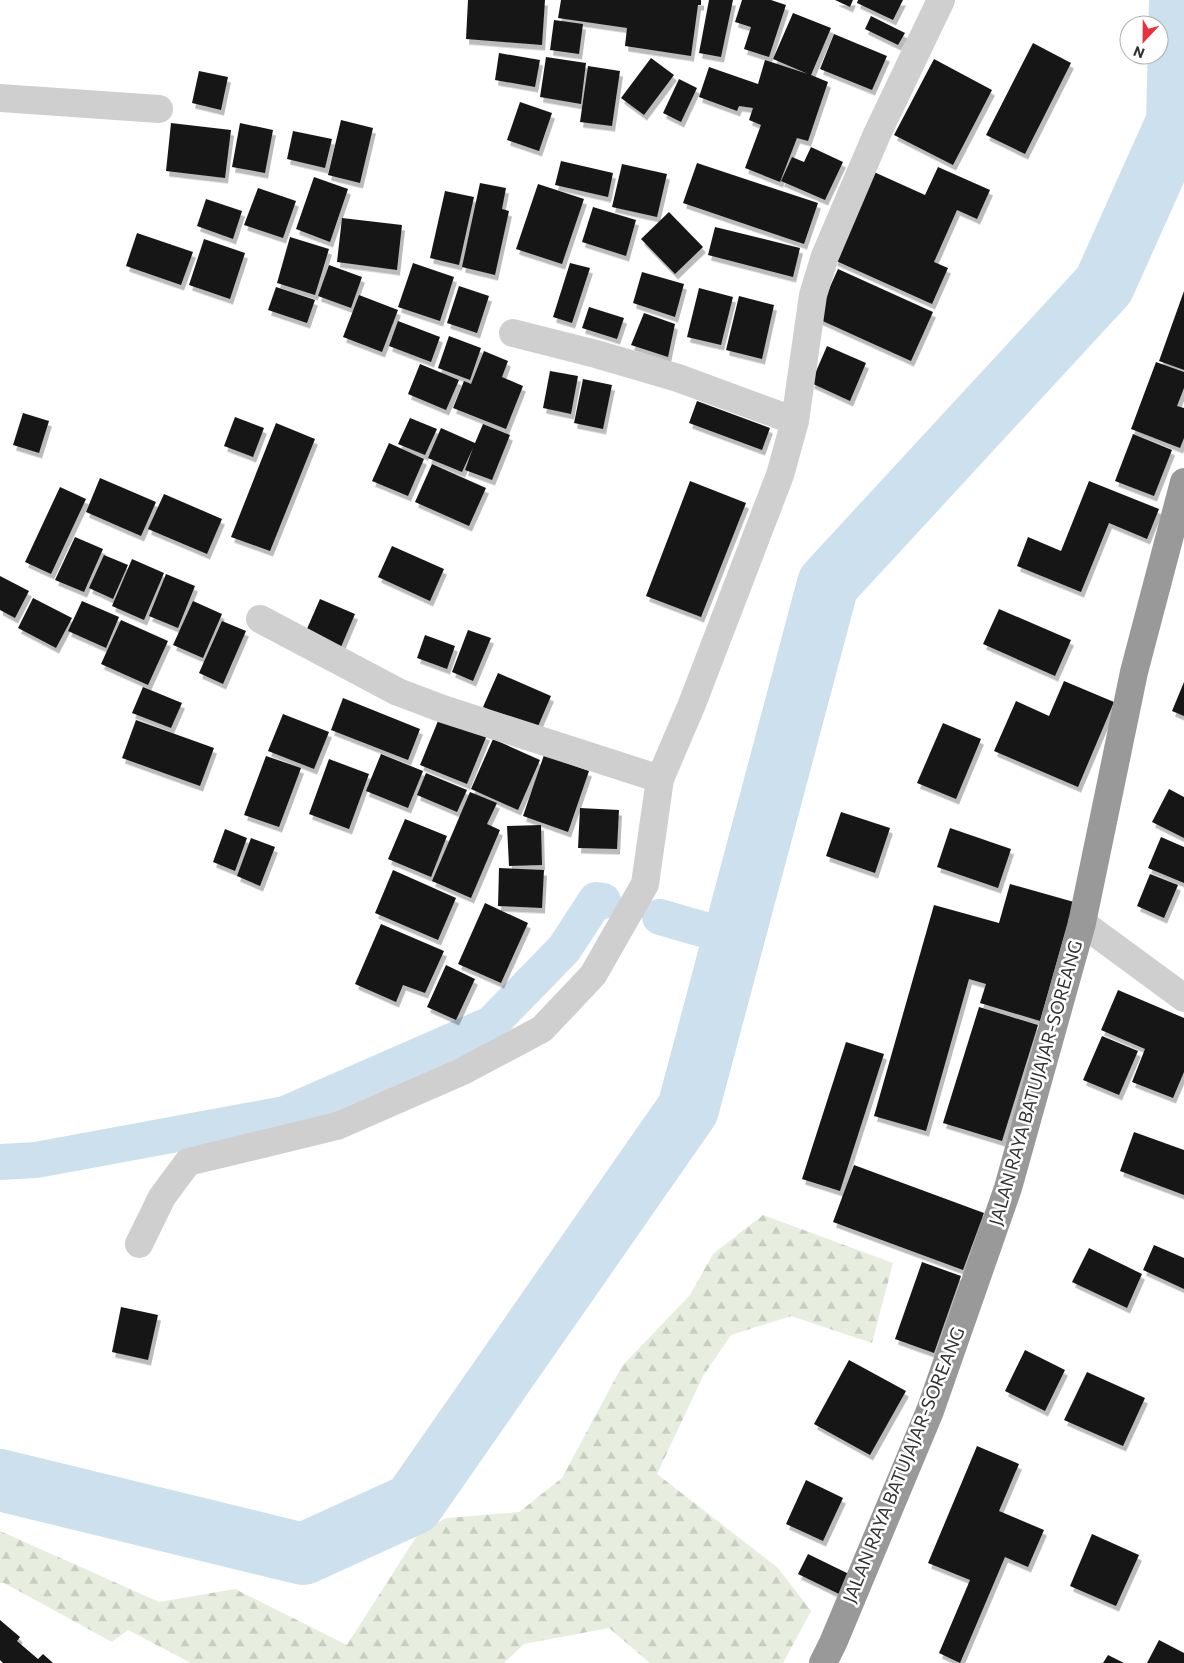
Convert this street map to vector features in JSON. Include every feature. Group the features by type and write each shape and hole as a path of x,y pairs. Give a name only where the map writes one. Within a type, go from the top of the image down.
{"highway":[{"name":"JALAN RAYA BATUJAJAR-SOREANG","path":"823,1663 834,1643 930,1411 1008,1188 1082,923 1134,672 1184,482"}],"street":[{"path":"139,1244 162,1197 188,1162 337,1126 463,1071 542,1029 593,975 645,884 660,779 692,704 780,475 796,421 812,295 825,256 876,134 941,0"},
{"path":"0,98 159,109"},
{"path":"513,333 596,354 678,378 796,421"},
{"path":"260,619 398,692 452,712 660,779"},
{"path":"1082,923 1184,998"}],"green space":[{"path":"763,1215 893,1263 872,1343 791,1316 731,1335 703,1376 657,1474 778,1568 811,1611 783,1663 650,1663 609,1628 524,1644 504,1663 191,1663 128,1630 112,1642 4,1583 0,1583 0,1531 159,1602 235,1589 347,1645 418,1534 446,1518 519,1512 562,1478 622,1366 690,1295 713,1254"}],"building":[{"path":"468,0 545,0 542,45 466,39"},
{"path":"561,0 701,0 701,5 698,5 691,56 625,46 627,28 558,18"},
{"path":"709,0 733,0 721,57 699,53"},
{"path":"742,0 771,0 786,5 769,57 744,49 751,27 735,22"},
{"path":"835,0 853,0 850,7"},
{"path":"858,0 903,0 893,20 857,3"},
{"path":"793,13 831,28 811,75 828,82 808,141 797,138 780,182 745,168 761,125 749,120 753,108 739,106 737,111 699,97 709,67 758,84 765,60 808,74 773,59"},
{"path":"871,16 905,33 898,45 865,29"},
{"path":"554,20 583,24 579,54 550,50"},
{"path":"834,34 887,56 872,90 820,69"},
{"path":"1033,43 1071,63 1025,154 986,135"},
{"path":"499,53 540,60 535,87 495,80"},
{"path":"546,57 586,63 581,104 540,97"},
{"path":"651,58 674,75 644,115 621,98"},
{"path":"934,59 992,90 953,165 894,135"},
{"path":"588,66 620,71 612,126 580,122"},
{"path":"199,71 228,77 221,110 192,103"},
{"path":"679,79 697,88 681,122 663,113"},
{"path":"520,102 552,113 539,151 507,140"},
{"path":"341,120 373,128 360,183 328,175"},
{"path":"171,123 231,130 225,178 166,171"},
{"path":"240,123 273,130 265,173 232,167"},
{"path":"293,131 332,139 325,168 287,159"},
{"path":"811,147 843,162 825,200 781,181 792,157 804,162"},
{"path":"561,161 613,173 608,197 555,185"},
{"path":"697,163 818,203 804,244 683,203"},
{"path":"622,164 667,174 657,217 612,207"},
{"path":"938,167 990,190 977,219 957,210 934,262 948,268 932,304 834,260 874,172 925,195"},
{"path":"314,177 348,189 330,242 296,229"},
{"path":"480,183 506,188 502,209 509,211 495,275 462,267"},
{"path":"538,184 584,199 562,264 516,249"},
{"path":"258,188 296,201 283,238 244,225"},
{"path":"445,191 474,197 459,265 430,258"},
{"path":"206,199 242,211 233,239 197,226"},
{"path":"593,207 636,220 626,256 582,242"},
{"path":"669,212 703,247 675,274 641,239"},
{"path":"342,218 402,225 397,270 337,262"},
{"path":"715,227 800,248 793,277 708,255"},
{"path":"137,233 193,252 181,285 126,266"},
{"path":"290,237 329,249 315,295 277,283"},
{"path":"204,239 245,253 230,299 189,285"},
{"path":"413,263 454,277 440,321 398,307"},
{"path":"570,263 590,268 572,323 553,317"},
{"path":"329,265 362,277 351,308 318,296"},
{"path":"838,269 933,312 911,361 816,318"},
{"path":"642,272 684,284 675,317 633,303"},
{"path":"459,286 489,296 477,333 447,323"},
{"path":"276,287 315,300 307,323 268,310"},
{"path":"699,288 733,297 721,345 687,337"},
{"path":"1184,291 1184,370 1159,361"},
{"path":"359,295 398,310 382,352 343,337"},
{"path":"739,296 774,305 762,359 726,350"},
{"path":"589,307 624,318 617,339 582,328"},
{"path":"644,313 675,324 668,357 631,345"},
{"path":"398,321 440,337 431,362 389,346"},
{"path":"449,336 481,348 470,380 438,368"},
{"path":"827,346 866,363 850,401 811,383"},
{"path":"484,351 508,361 502,377 523,386 506,429 453,408 464,381 471,384"},
{"path":"1156,362 1184,372 1184,388 1177,406 1184,408 1184,438 1180,448 1131,429"},
{"path":"420,364 459,380 446,410 408,394"},
{"path":"550,371 578,376 571,414 543,408"},
{"path":"583,379 612,385 603,429 574,423"},
{"path":"697,401 770,428 762,450 689,423"},
{"path":"23,413 49,421 39,453 13,445"},
{"path":"235,417 264,428 253,457 224,446"},
{"path":"410,418 437,429 425,455 398,444"},
{"path":"276,423 315,439 270,551 231,537"},
{"path":"483,424 510,435 492,480 465,470 473,448 462,472 428,458 441,428 475,443"},
{"path":"1133,434 1172,450 1154,496 1115,481"},
{"path":"389,443 424,459 408,496 372,481"},
{"path":"432,464 486,488 469,526 415,502"},
{"path":"100,478 156,502 141,536 86,512"},
{"path":"690,481 746,503 701,617 646,596"},
{"path":"1089,481 1159,509 1147,539 1109,523 1081,592 1017,566 1028,537 1061,551"},
{"path":"60,487 86,499 51,574 25,562"},
{"path":"164,494 222,519 207,554 148,529"},
{"path":"75,537 103,549 84,592 55,580"},
{"path":"392,546 444,569 430,601 378,577"},
{"path":"104,555 128,565 113,599 89,588"},
{"path":"132,559 164,573 144,620 112,606"},
{"path":"166,574 195,586 178,628 149,616"},
{"path":"0,576 29,591 15,618 0,610"},
{"path":"33,598 72,618 56,648 18,628"},
{"path":"320,599 355,614 338,654 303,638"},
{"path":"82,601 119,617 106,648 68,631"},
{"path":"193,601 222,614 203,658 173,645"},
{"path":"999,609 1071,640 1055,676 983,644"},
{"path":"121,620 168,641 148,685 101,664"},
{"path":"222,621 246,631 223,684 199,673"},
{"path":"468,630 491,638 473,681 452,672"},
{"path":"425,635 455,646 447,669 417,658"},
{"path":"498,673 551,696 536,731 483,707"},
{"path":"1064,681 1114,702 1078,787 994,751 1016,701 1049,716"},
{"path":"1184,682 1184,716 1172,711"},
{"path":"143,687 182,703 171,728 132,713"},
{"path":"343,698 420,729 408,760 331,730"},
{"path":"283,714 329,732 314,769 268,751"},
{"path":"440,716 487,735 467,784 420,765"},
{"path":"136,720 214,748 200,786 122,758"},
{"path":"943,723 981,739 956,799 917,783"},
{"path":"493,739 540,760 518,810 471,789"},
{"path":"381,754 423,771 408,808 366,791"},
{"path":"544,755 589,771 568,832 523,816"},
{"path":"266,756 301,768 279,827 244,815"},
{"path":"329,759 369,774 349,829 309,814"},
{"path":"426,773 467,790 457,812 417,795"},
{"path":"1169,789 1184,797 1184,838 1152,822"},
{"path":"470,792 497,803 487,824 500,830 471,898 432,881"},
{"path":"580,808 619,810 617,849 578,848"},
{"path":"841,812 890,828 875,873 826,856"},
{"path":"405,819 447,836 431,877 388,859"},
{"path":"541,825 542,865 509,866 507,826"},
{"path":"950,828 1011,849 998,888 937,867"},
{"path":"225,829 247,838 235,871 213,862"},
{"path":"1161,837 1184,847 1184,883 1148,868"},
{"path":"251,838 275,847 260,886 237,876"},
{"path":"499,868 544,870 542,908 498,906"},
{"path":"393,870 456,898 438,940 375,913"},
{"path":"1150,874 1178,885 1164,918 1137,906"},
{"path":"1010,884 1074,902 1040,1021 980,1003 986,984 969,979 926,1131 874,1116 934,905 999,923"},
{"path":"485,903 528,923 501,983 458,964"},
{"path":"381,924 444,951 425,993 403,985 396,1002 355,984"},
{"path":"446,965 475,979 456,1020 427,1007"},
{"path":"1118,990 1184,1018 1184,1072 1173,1098 1132,1082 1145,1049 1101,1030"},
{"path":"979,1007 1038,1025 1002,1141 943,1123"},
{"path":"1102,1036 1138,1051 1119,1095 1083,1080"},
{"path":"846,1042 884,1054 840,1191 802,1179"},
{"path":"1134,1132 1184,1150 1184,1195 1120,1171"},
{"path":"854,1165 984,1213 963,1270 833,1222"},
{"path":"1154,1245 1184,1258 1184,1289 1143,1270"},
{"path":"1089,1248 1142,1274 1127,1308 1072,1282"},
{"path":"922,1262 961,1276 934,1353 895,1339"},
{"path":"121,1307 158,1315 148,1360 112,1352"},
{"path":"1025,1350 1065,1370 1045,1411 1005,1391"},
{"path":"849,1360 906,1391 870,1455 814,1424"},
{"path":"1087,1372 1145,1398 1123,1446 1064,1420"},
{"path":"977,1446 1019,1464 999,1511 1044,1530 1028,1567 1005,1557 960,1663 939,1653 970,1580 928,1563"},
{"path":"806,1480 843,1498 823,1541 786,1524"},
{"path":"1092,1534 1139,1555 1116,1606 1070,1586"},
{"path":"808,1554 849,1574 839,1594 798,1574"},
{"path":"0,1620 20,1637 17,1641 38,1659 43,1654 53,1663 3,1663 0,1660"},
{"path":"1159,1640 1184,1653 1184,1663 1147,1663"},
{"path":"1108,1655 1124,1663 1103,1663"}],"waterway":[{"path":"0,1480 303,1554 413,1504 688,1109 828,584 1104,285 1177,122 1180,0"},
{"path":"0,1162 36,1160 285,1114 491,1024 564,949 596,900 603,901"},
{"path":"660,917 733,938"}]}
